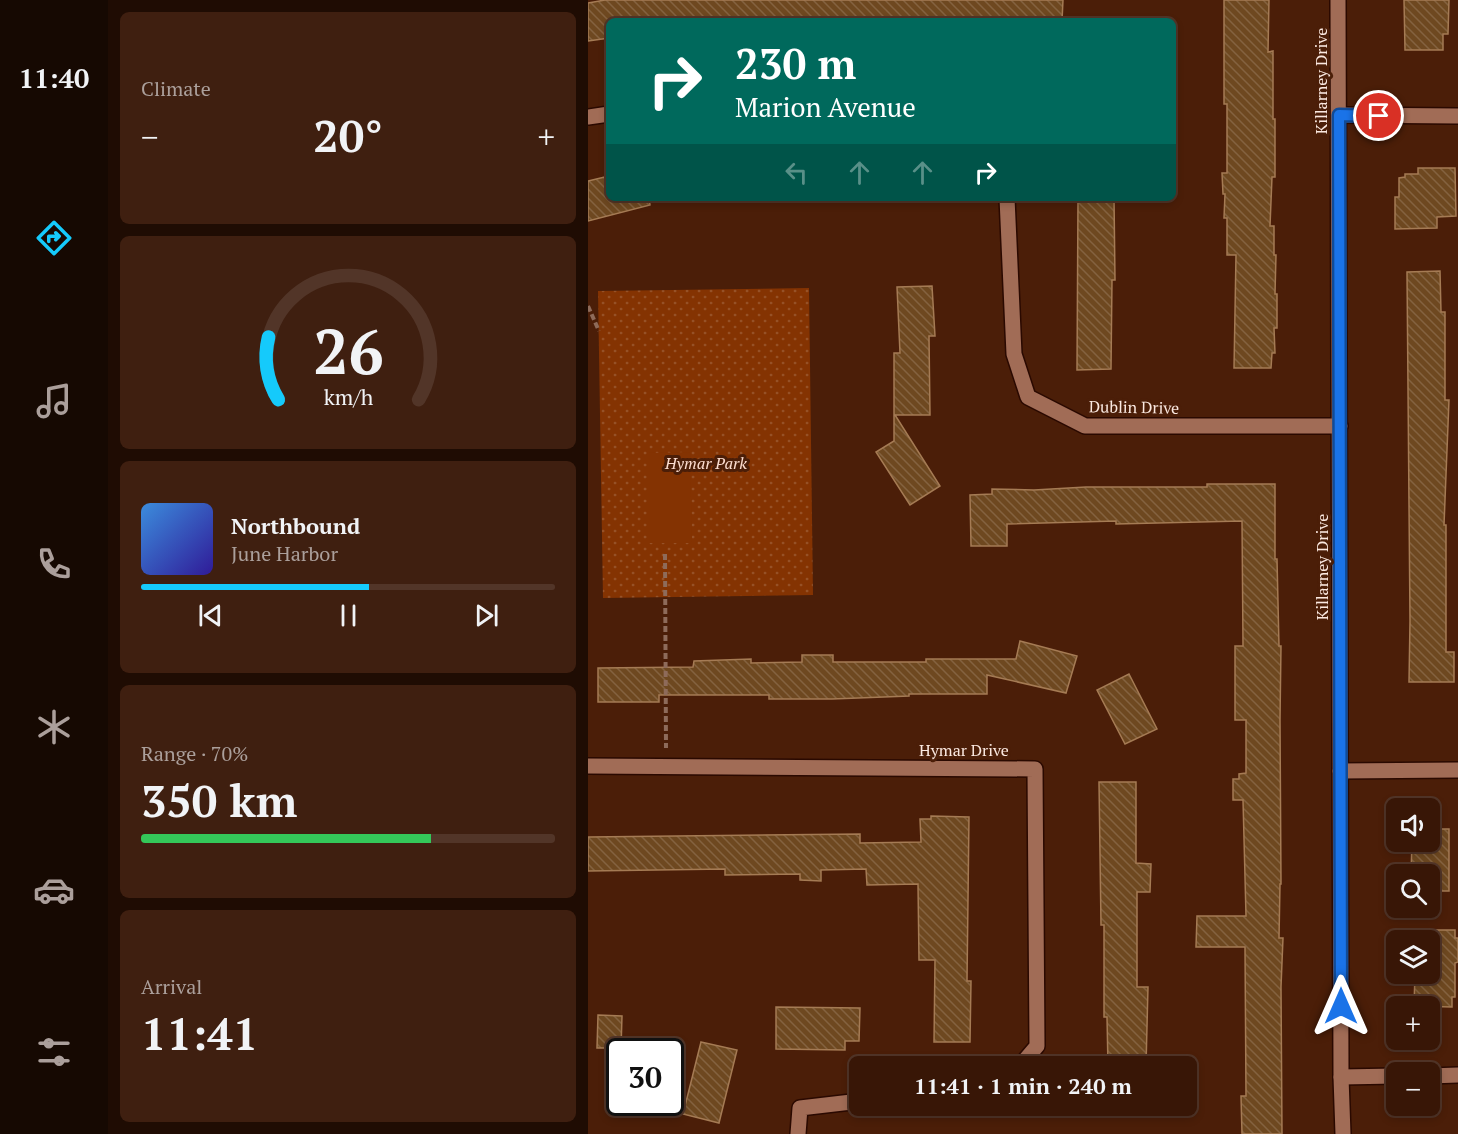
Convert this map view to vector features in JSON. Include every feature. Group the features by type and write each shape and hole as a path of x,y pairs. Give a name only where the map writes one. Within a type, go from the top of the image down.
{"street":[{"name":"Killarney Drive","path":"1338,0 1343,1134"},
{"path":"588,117 606,114"},
{"path":"1339,115 1458,116"},
{"name":"Dublin Drive","path":"1007,201 1014,354 1028,398 1085,426 1340,426"},
{"name":"Hymar Drive","path":"588,766 1035,769 1037,1046 1028,1056"},
{"path":"1340,771 1458,770"},
{"path":"1440,1076 1458,1075"},
{"path":"1341,1077 1386,1076"},
{"path":"798,1134 800,1108 849,1102"}],"path":[{"path":"588,306 599,331"},
{"path":"665,554 667,766"}],"green space":[{"name":"Hymar Park","path":"809,288 813,595 603,598 598,291"},
{"path":"690,452 692,543 648,543 648,453"}],"building":[{"path":"605,0 1063,0 1062,18 606,18 606,38 588,41 588,3"},
{"path":"1224,0 1269,0 1268,52 1273,51 1273,119 1275,119 1275,177 1272,177 1270,226 1274,226 1275,294 1277,294 1277,328 1274,328 1275,353 1272,353 1271,368 1234,368 1236,255 1227,255 1227,218 1224,218 1225,194 1223,194 1222,173 1227,173 1227,104 1224,104"},
{"path":"1404,0 1449,0 1448,34 1443,34 1443,50 1405,50"},
{"path":"1418,168 1455,168 1456,216 1437,217 1437,228 1395,229 1395,197 1399,197 1399,178 1405,177 1405,174 1418,174"},
{"path":"606,177 606,201 649,201 650,205 588,221 588,181"},
{"path":"1078,201 1114,201 1115,280 1112,280 1111,369 1077,370"},
{"path":"1440,271 1441,312 1445,312 1445,400 1449,400 1444,525 1446,525 1446,652 1454,652 1454,682 1409,682 1407,272"},
{"path":"932,286 935,336 929,336 930,415 895,415 940,486 910,505 876,452 894,441 894,353 900,353 897,287"},
{"path":"1207,484 1275,484 1275,559 1277,559 1279,646 1281,646 1279,938 1283,938 1282,1134 1242,1134 1241,1096 1246,1096 1245,947 1196,947 1197,916 1246,916 1243,800 1233,800 1233,779 1239,779 1239,774 1246,773 1246,720 1235,720 1235,646 1243,646 1242,521 1007,524 1007,546 971,546 970,495 992,494 992,489 1207,487"},
{"path":"1020,641 1077,656 1066,693 987,675 987,694 909,694 909,696 832,699 769,699 769,695 659,695 659,702 598,702 598,668 693,667 694,661 751,659 751,663 802,662 802,655 833,655 833,662 1016,659"},
{"path":"1129,674 1157,729 1125,744 1097,690"},
{"path":"1099,782 1136,782 1136,863 1151,864 1150,892 1137,892 1137,987 1148,987 1146,1056 1108,1056 1107,1017 1104,1017 1104,925 1101,925"},
{"path":"931,816 969,817 967,981 971,981 970,1042 934,1042 935,960 919,960 918,884 867,885 866,869 821,870 821,881 800,880 800,874 725,875 725,869 588,871 588,837 860,834 860,843 921,842 920,819 931,819"},
{"path":"1440,829 1449,829 1449,891 1440,891 1440,864 1411,864 1412,852 1440,852"},
{"path":"1440,930 1455,930 1455,938 1458,938 1458,962 1455,963 1455,997 1452,997 1452,1007 1440,1007 1440,996 1414,996 1415,984 1440,984"},
{"path":"776,1007 860,1008 859,1041 845,1041 845,1050 776,1049"},
{"path":"598,1015 622,1016 621,1038 606,1038 606,1048 597,1048"},
{"path":"701,1042 737,1050 719,1123 684,1114"}],"route":[{"path":"1341,1006 1339,115 1379,116"}]}
